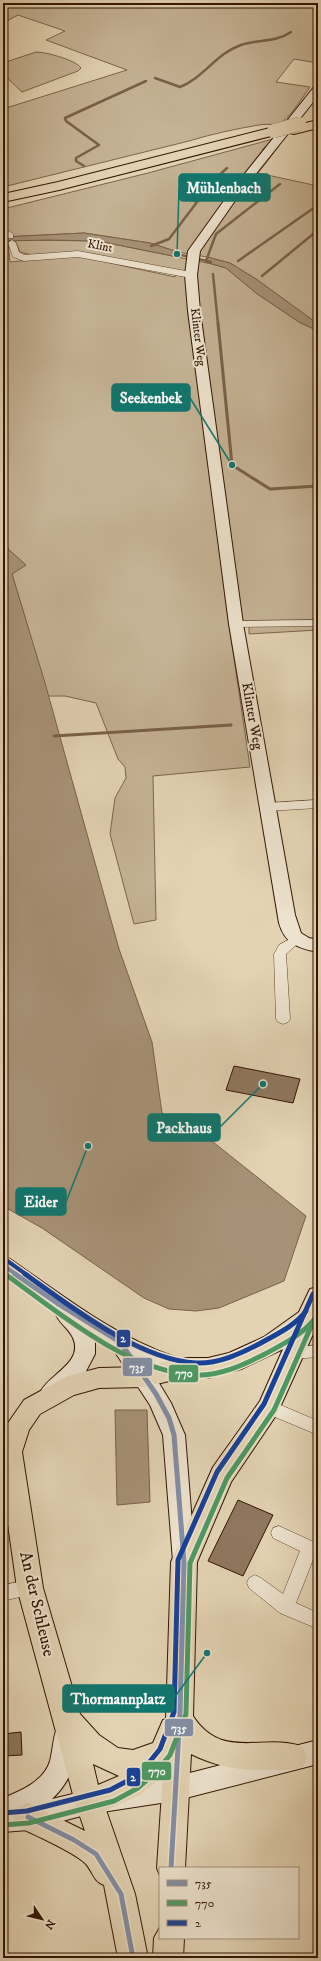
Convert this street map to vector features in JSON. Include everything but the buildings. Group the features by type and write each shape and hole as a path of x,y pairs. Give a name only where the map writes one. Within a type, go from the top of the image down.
{"highway":[{"path":"3,204 92,184 297,127 318,119"},
{"path":"297,127 318,124"},
{"path":"3,198 59,186 271,134"}],"main road":[{"path":"171,1867 169,1789 180,1717 184,1562 222,1475 269,1407 318,1296"},
{"name":"An der Schleuse","path":"121,1894 89,1802 67,1717 30,1588 10,1452 18,1426 32,1408 68,1386 99,1378 144,1378 182,1368 208,1368 233,1362 272,1344 309,1318"},
{"path":"67,1717 85,1741 109,1760 130,1764 165,1752"},
{"path":"89,1802 112,1796 134,1784 152,1769 165,1752 180,1717"},
{"path":"180,1717 191,1739 224,1755 306,1754"},
{"path":"11,1816 74,1840 96,1854 121,1894 133,1958"},
{"path":"168,1958 169,1939"}],"street":[{"name":"Klinter Weg","path":"297,940 290,933 236,624 194,311 192,269 194,251 210,226 318,88"},
{"name":"Klint","path":"3,230 11,239 14,254 17,256 78,254 192,269"},
{"path":"236,624 318,623"},
{"path":"268,807 318,804"},
{"path":"283,1018 280,954 297,940 318,946"},
{"path":"3,1265 57,1303 120,1342 152,1358 182,1368"},
{"path":"32,1408 72,1374 83,1359 86,1346 84,1336 57,1303"},
{"path":"120,1342 163,1406 174,1435 184,1562"},
{"path":"293,1353 318,1351"},
{"path":"269,1407 318,1428"},
{"path":"279,1533 310,1548 286,1607"},
{"path":"255,1583 286,1607 318,1621"},
{"path":"3,1593 30,1588"},
{"path":"11,1816 49,1786 61,1767 66,1755 67,1717"},
{"path":"85,1741 105,1766 119,1777 152,1790 169,1789"},
{"path":"11,1816 169,1789 306,1754"}],"shaded area":[{"path":"3,3 318,3 318,63 294,59 276,82 310,87 290,115 280,123 262,124 206,136 3,187 3,109 127,70 46,40 65,31 18,15 3,23"},
{"path":"36,52 67,59 81,68 78,71 22,92 3,74 3,63"},
{"path":"273,139 262,150 279,146 258,173 318,186 318,324 256,279 230,263 178,252 150,243 84,233 3,237 3,209 148,173"},
{"path":"195,185 208,189 197,203 182,196 182,191"},
{"path":"84,233 150,243 178,252 178,257 98,241 3,241 3,237"},
{"path":"15,240 98,241 226,268 256,293 299,322 318,331 318,630 249,634 249,621 229,624 250,767 153,776 156,920 134,924 110,834 115,798 126,778 125,767 118,759 96,703 65,696 48,696 12,574 25,565 8,549 3,530 3,241 8,241 10,262 78,256 175,277 176,271 79,252 32,255 20,252"},
{"path":"207,257 230,263 256,279 318,324 318,331 299,322 256,293 226,268 205,262"},
{"path":"3,530 8,549 26,565 12,574 45,683 119,949 152,1042 162,1113 194,1134 213,1142 306,1216 284,1281 219,1308 196,1311 169,1309 144,1298 42,1228 3,1206"},
{"path":"115,1410 147,1410 150,1502 117,1505"}],"waterway":[{"path":"155,78 180,87 196,78 217,59 232,49 247,43 279,38 291,32"},
{"path":"84,166 76,161 76,158 99,145 66,121 65,118 146,81"},
{"path":"151,246 169,239 213,181 227,168"},
{"path":"206,261 216,234 280,184"},
{"path":"238,261 318,205"},
{"path":"262,276 318,230"},
{"path":"173,253 206,261"},
{"path":"206,261 211,262"},
{"path":"213,274 218,324"},
{"path":"218,323 232,465 270,489 318,486"},
{"path":"54,736 231,725"}],"transit line":[{"name":"2","path":"6,1260 97,1323 149,1351 173,1360 204,1363 213,1362 231,1356 280,1332 299,1319 306,1311"},
{"name":"735","path":"3,1265 57,1303 120,1342 156,1394 169,1418 174,1435 184,1562 180,1713 171,1867"},
{"name":"770","path":"3,1272 94,1336 119,1350 145,1363 169,1371 193,1375 213,1374 251,1361 295,1336 308,1327 316,1317"},
{"name":"2","path":"3,1813 27,1811 110,1790 131,1779 147,1765 160,1749 174,1712 178,1560 217,1472 264,1404 313,1294"},
{"name":"770","path":"3,1825 29,1823 114,1801 138,1788 155,1773 170,1755 186,1714 190,1563 227,1478 274,1410 318,1311"},
{"name":"735","path":"28,1817 74,1840 96,1854 121,1894 133,1958"}],"place":[{"name":"Mühlenbach","path":"177,254"},
{"name":"Seekenbek","path":"232,465"},
{"name":"Packhaus","path":"263,1084"},
{"name":"Eider","path":"88,1146"},
{"name":"Thormannplatz","path":"207,1653"}]}
